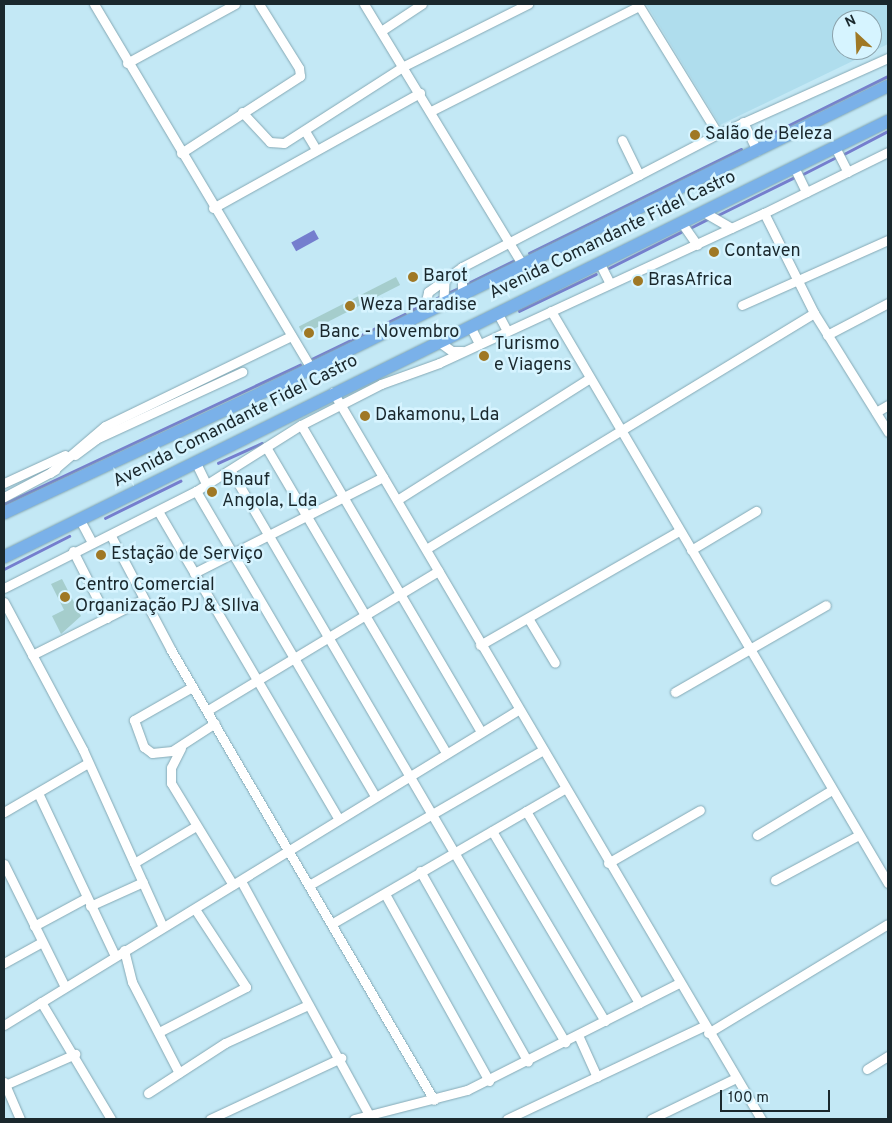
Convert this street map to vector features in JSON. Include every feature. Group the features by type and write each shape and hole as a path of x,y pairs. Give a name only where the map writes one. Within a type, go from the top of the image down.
{"highway":[{"name":"Avenida Comandante Fidel Castro","path":"4,513 523,266 888,86"},
{"name":"Avenida Comandante Fidel Castro","path":"4,557 333,392 888,121"}],"street":[{"path":"127,63 235,4"},
{"path":"182,153 242,112 294,83 300,73 259,4"},
{"path":"364,4 404,66 523,266"},
{"path":"381,31 422,4"},
{"path":"242,112 274,144 305,131 320,116 404,66 528,4"},
{"path":"97,5 127,63 311,368"},
{"path":"431,111 639,5 718,134"},
{"path":"423,314 428,292 462,267 718,134 888,58"},
{"path":"213,208 316,149 420,93"},
{"path":"743,122 757,151"},
{"path":"305,131 316,149"},
{"path":"622,140 639,175"},
{"path":"835,147 848,172"},
{"path":"4,588 74,551 111,536 207,486 301,425 340,405 467,350 609,282 697,245 888,152"},
{"path":"794,167 806,192"},
{"path":"702,211 732,228"},
{"path":"764,213 814,313 888,432"},
{"path":"681,222 697,245"},
{"path":"742,305 888,240"},
{"path":"599,262 609,282"},
{"path":"462,267 462,295"},
{"path":"444,304 445,278"},
{"path":"827,335 888,303"},
{"path":"551,311 748,650 888,883"},
{"path":"497,312 507,331"},
{"path":"426,549 814,313"},
{"path":"470,326 479,344"},
{"path":"4,483 71,452 129,414 292,336"},
{"path":"438,341 452,351 467,350"},
{"path":"4,496 50,473 96,439 242,372"},
{"path":"397,500 590,378"},
{"path":"333,392 564,789 736,1078 758,1119"},
{"path":"876,412 888,404"},
{"path":"301,425 402,594 481,732"},
{"path":"266,448 308,513 366,618 446,753"},
{"path":"50,473 71,452"},
{"path":"195,461 207,486"},
{"path":"231,471 411,774 454,853 565,1042"},
{"path":"194,573 308,513 382,477"},
{"path":"196,491 375,796"},
{"path":"158,511 339,819"},
{"path":"691,550 756,511"},
{"path":"80,520 92,543"},
{"path":"480,645 679,531"},
{"path":"111,536 142,600 192,687 208,710 311,884 434,1100"},
{"path":"74,551 107,618"},
{"path":"208,710 296,661 438,571"},
{"path":"32,655 142,600"},
{"path":"4,602 88,763 164,927"},
{"path":"675,692 826,605"},
{"path":"528,618 555,663"},
{"path":"181,748 148,751 133,723 192,687"},
{"path":"5,1022 195,909 375,796 518,710"},
{"path":"215,723 181,748 170,768 171,783 196,826 237,883 340,1058 369,1115"},
{"path":"311,884 543,750"},
{"path":"4,812 88,763"},
{"path":"333,923 564,789"},
{"path":"757,835 832,790"},
{"path":"38,793 115,956"},
{"path":"608,863 700,810"},
{"path":"526,811 638,1003"},
{"path":"134,863 196,826"},
{"path":"492,831 605,1021"},
{"path":"775,880 859,835"},
{"path":"4,864 65,987"},
{"path":"420,872 528,1062"},
{"path":"34,926 88,902 143,882"},
{"path":"385,894 489,1081"},
{"path":"159,1032 246,987 195,909"},
{"path":"507,1119 706,1029 888,924"},
{"path":"4,964 42,942"},
{"path":"124,950 129,973 179,1073"},
{"path":"354,1119 434,1100 489,1081 678,983"},
{"path":"41,1002 75,1054 111,1119"},
{"path":"148,1094 225,1044 308,1004"},
{"path":"578,1035 597,1077"},
{"path":"20,1119 5,1083 75,1054"},
{"path":"867,1069 888,1056"},
{"path":"210,1119 340,1058"},
{"path":"651,1119 736,1078"}],"shaded area":[{"path":"646,4 888,4 888,44 882,47 882,10 832,10 832,60 855,60 720,125"}],"water":[{"path":"314,230 319,239 296,251 291,243"}],"building":[{"name":"Weza Paradise","path":"396,277 400,285 303,335 299,326"},
{"name":"Centro Comercial Organização PJ & SIlva","path":"62,579 81,616 61,634 52,616 64,610 51,584"}],"waterway":[{"path":"761,139 888,76"},
{"path":"842,155 888,131"},
{"path":"529,253 741,149"},
{"path":"803,174 837,157"},
{"path":"718,215 795,177"},
{"path":"690,228 708,219"},
{"path":"609,268 681,232"},
{"path":"464,285 517,259"},
{"path":"519,311 596,274"},
{"path":"446,294 459,288"},
{"path":"428,303 441,296"},
{"path":"412,310 423,305"},
{"path":"312,359 405,314"},
{"path":"4,504 300,365"},
{"path":"218,463 262,443"},
{"path":"105,518 180,481"},
{"path":"4,569 69,536"}],"place":[{"name":"Salão de Beleza","path":"695,135"},
{"name":"Contaven","path":"714,252"},
{"name":"Barot","path":"413,277"},
{"name":"BrasAfrica","path":"638,281"},
{"name":"Weza Paradise","path":"350,306"},
{"name":"Banc - Novembro","path":"309,333"},
{"name":"Turismo e Viagens","path":"484,356"},
{"name":"Dakamonu, Lda","path":"365,416"},
{"name":"Bnauf Angola, Lda","path":"212,492"},
{"name":"Estação de Serviço","path":"101,555"},
{"name":"Centro Comercial Organização PJ & SIlva","path":"65,597"}]}
